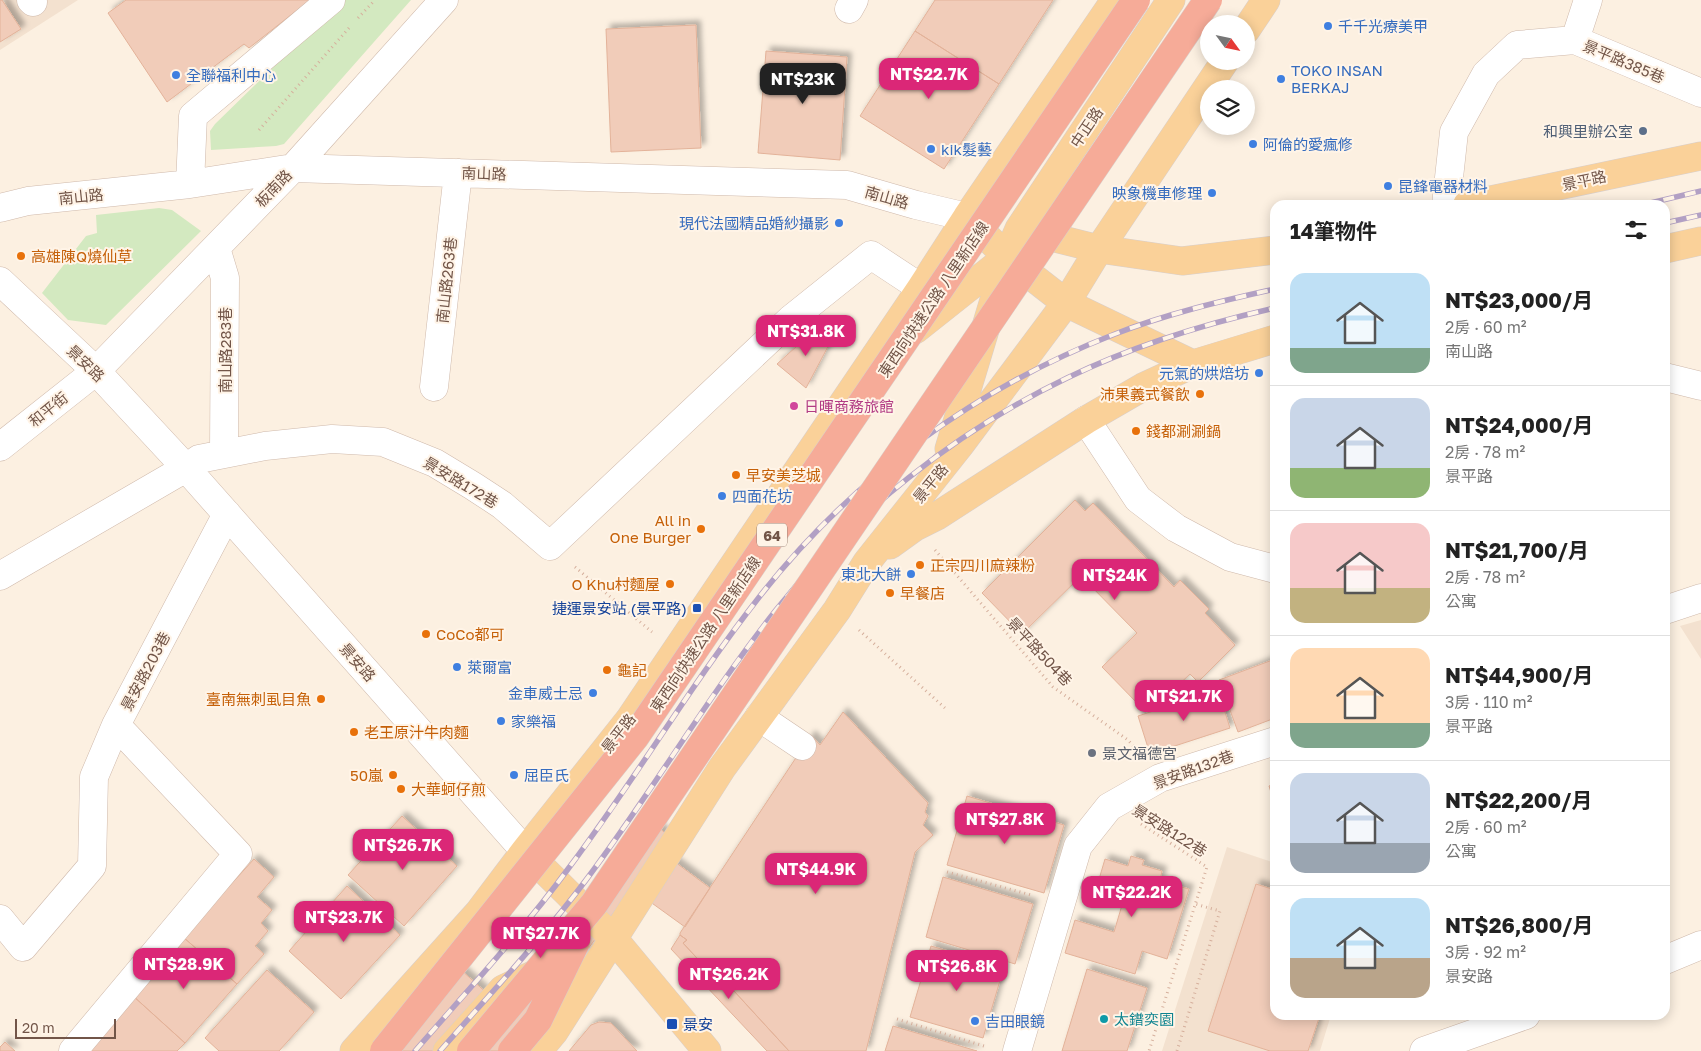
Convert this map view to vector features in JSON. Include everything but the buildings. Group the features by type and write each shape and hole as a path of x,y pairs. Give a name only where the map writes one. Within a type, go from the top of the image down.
{"highway":[{"name":"東西向快速公路 八里新店線","path":"384,1051 635,737 1136,0"},
{"path":"472,1051 594,904 1208,0"},
{"path":"512,1051 538,1020 594,904"}],"main road":[{"path":"967,218 1115,0"},
{"name":"中正路","path":"944,464 1007,256 1019,230 1171,0"},
{"path":"1255,16 1266,0"},
{"path":"1100,249 1219,70"},
{"name":"景平路","path":"1491,200 1701,156"},
{"path":"967,218 1100,249 1182,261 1270,251"},
{"path":"967,218 1007,256 1066,303 1193,364"},
{"name":"景平路","path":"354,1051 479,912 629,720 967,218"},
{"path":"1670,247 1701,241"},
{"name":"景平路","path":"538,1051 554,1032 722,768 837,610 866,562 944,464 1066,303 1100,249"},
{"name":"中正路","path":"866,369 1007,256"},
{"path":"866,562 915,527 937,516 1086,420 1143,387 1193,364 1270,341"},
{"name":"景安路","path":"525,851 613,938 707,1051"},
{"path":"447,1051 503,988 613,938"}],"street":[{"path":"190,184 193,116 331,0"},
{"name":"板南路","path":"96,371 293,168 444,0"},
{"path":"1575,40 1588,0"},
{"name":"景平路385巷","path":"1447,200 1454,132 1486,74 1517,45 1575,40 1701,93"},
{"name":"南山路","path":"0,208 28,201 190,184 293,168 847,185 967,218"},
{"name":"南山路263巷","path":"434,388 458,173"},
{"name":"南山路283巷","path":"216,248 225,278 224,453"},
{"path":"550,546 791,319 871,255 921,288"},
{"name":"景安路","path":"0,281 96,371 186,468 525,851"},
{"name":"和平街","path":"0,447 96,371"},
{"path":"1670,378 1701,386"},
{"path":"1086,420 1138,499 1176,528 1230,557 1270,568"},
{"name":"景安路172巷","path":"0,576 186,468 199,458 265,446 332,438 383,442 435,462 502,505 550,546"},
{"name":"景安路203巷","path":"74,1051 238,854 116,725 228,514"},
{"path":"1670,608 1701,598"},
{"path":"759,717 802,746"},
{"path":"0,919 23,947 92,866 94,777 116,725"},
{"name":"景安路132巷","path":"1017,1051 1078,846 1109,807 1160,778 1270,743"},
{"path":"1670,958 1701,944"},
{"path":"1424,1051 1512,1020"}],"path":[{"path":"259,130 375,0"},
{"name":"景平路504巷","path":"915,527 1053,687 1128,740 1160,778"},
{"path":"550,546 675,652"},
{"path":"837,610 946,709"},
{"name":"景安路122巷","path":"1109,807 1141,824 1206,867 1149,1051"},
{"path":"947,872 1061,904"},
{"path":"1176,1051 1220,911 1195,904"},
{"path":"897,1019 990,1048"}],"shaded area":[{"path":"0,0 78,0 0,50"},
{"path":"1701,620 1701,659 1680,626"},
{"path":"1227,847 1270,861 1270,1020 1329,1020 1320,1051 1162,1051"}],"green space":[{"path":"342,0 411,0 284,144 211,150 210,131 215,124"},
{"path":"159,208 172,210 201,231 106,325 68,320 42,293 86,236 97,233 96,215"}],"railway":[{"path":"1663,200 1701,191"},
{"path":"1670,222 1701,215"},
{"path":"415,1051 550,893 617,801 710,663 760,596 796,553 835,513 876,476 920,441 965,410 1013,381 1063,356 1154,320 1214,303 1270,290"},
{"path":"440,1051 533,946 586,880 727,676 776,610 806,574 872,508 908,478 985,423 1025,399 1067,378 1092,366 1169,337 1270,309"}],"place":[{"name":"千千光療美甲","path":"1328,26"},
{"name":"全聯福利中心","path":"176,75"},
{"name":"TOKO INSAN BERKAJ","path":"1281,79"},
{"name":"和興里辦公室","path":"1643,131"},
{"name":"阿倫的愛瘋修","path":"1253,144"},
{"name":"kik髮藝","path":"931,149"},
{"name":"昆鋒電器材料","path":"1388,186"},
{"name":"映象機車修理","path":"1212,193"},
{"name":"現代法國精品婚紗攝影","path":"839,223"},
{"name":"高雄陳Q燒仙草","path":"21,256"},
{"name":"元氣的烘焙坊","path":"1259,373"},
{"name":"沛果義式餐飲","path":"1200,394"},
{"name":"日暉商務旅館","path":"794,406"},
{"name":"錢都涮涮鍋","path":"1136,431"},
{"name":"早安美芝城","path":"736,475"},
{"name":"四面花坊","path":"722,496"},
{"name":"All in One Burger","path":"701,529"},
{"name":"正宗四川麻辣粉","path":"920,565"},
{"name":"東北大餅","path":"911,574"},
{"name":"O Khu村麵屋","path":"670,584"},
{"name":"早餐店","path":"890,593"},
{"name":"捷運景安站 (景平路)","path":"697,608"},
{"name":"CoCo都可","path":"426,634"},
{"name":"萊爾富","path":"457,667"},
{"name":"龜記","path":"607,670"},
{"name":"金車威士忌","path":"593,693"},
{"name":"臺南無刺虱目魚","path":"321,699"},
{"name":"家樂福","path":"501,721"},
{"name":"老王原汁牛肉麵","path":"354,732"},
{"name":"景文福德宮","path":"1092,753"},
{"name":"50嵐","path":"393,775"},
{"name":"屈臣氏","path":"514,775"},
{"name":"大華蚵仔煎","path":"401,789"},
{"name":"太鐠奕園","path":"1104,1019"},
{"name":"吉田眼鏡","path":"975,1021"},
{"name":"景安","path":"672,1024"}]}
